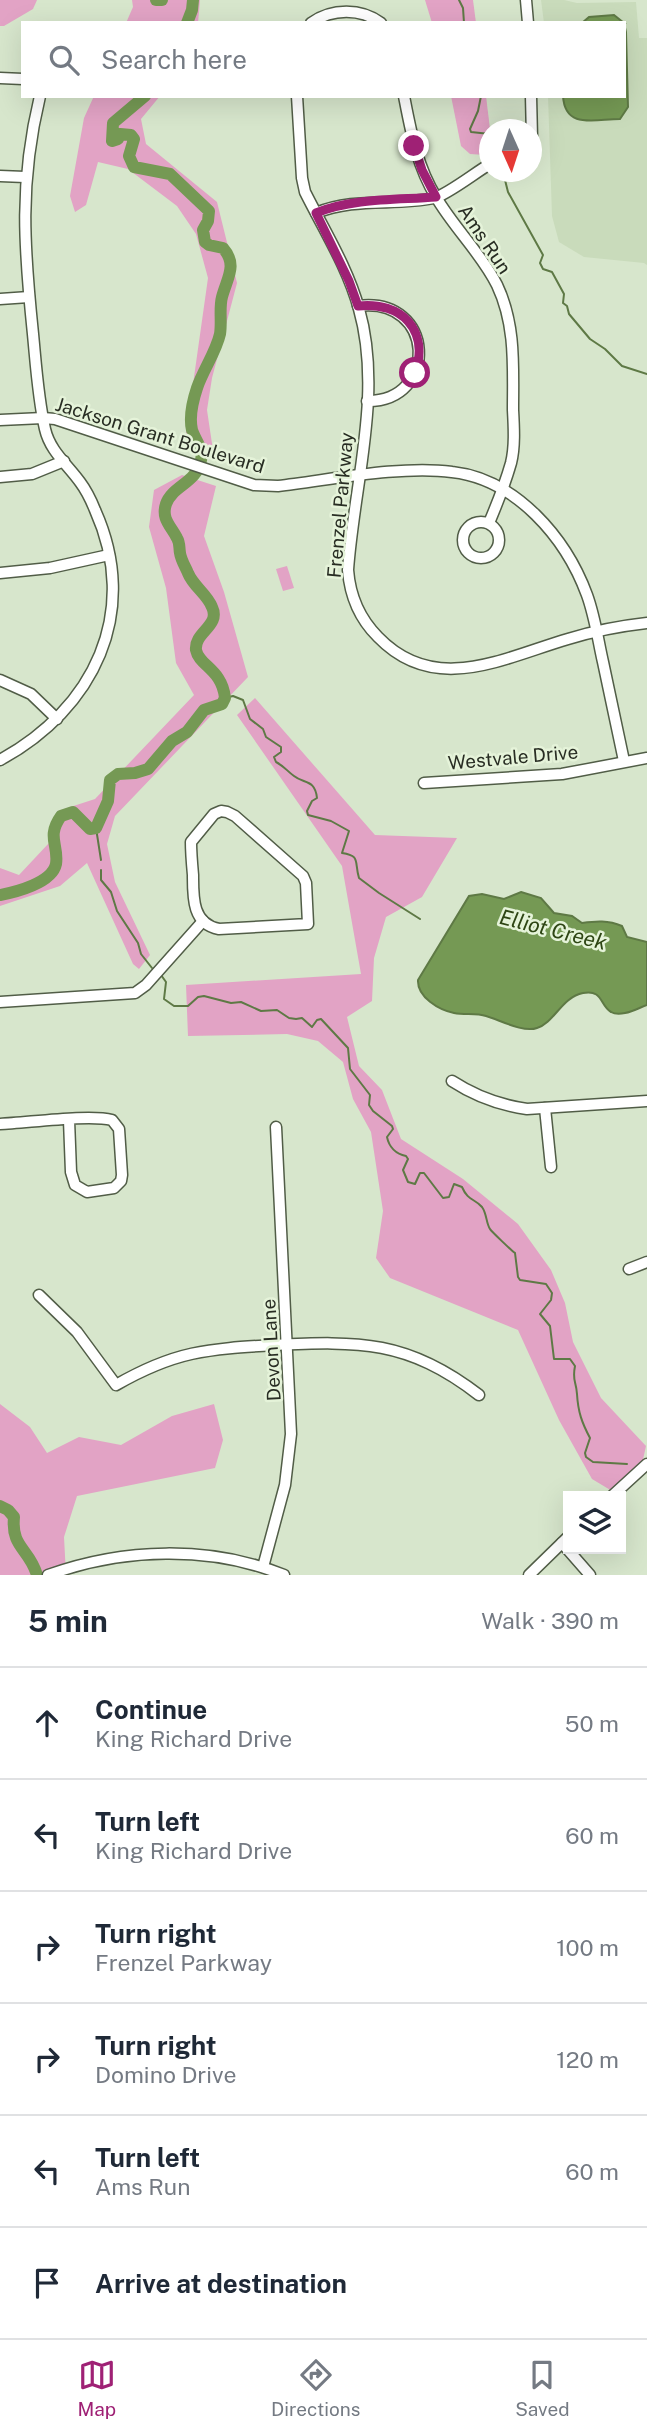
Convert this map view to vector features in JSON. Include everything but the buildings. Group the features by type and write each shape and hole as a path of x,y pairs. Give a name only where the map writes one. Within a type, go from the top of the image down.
{"street":[{"path":"526,0 527,21"},
{"path":"314,21 336,13 368,15 378,21"},
{"path":"0,78 21,79"},
{"path":"0,760 35,739 76,699 88,681 104,645 112,598 109,555 94,507 79,481 51,447 43,418 24,229 25,177 40,98"},
{"name":"Frenzel Parkway","path":"297,98 305,192 349,281 358,306 368,359 367,401 348,570 351,595 363,620 387,646 413,662 463,669 597,631 647,623"},
{"name":"Ams Run","path":"404,98 422,170 436,197 489,272 509,320 513,348 514,439 511,464 489,523"},
{"path":"530,98 533,119"},
{"path":"316,213 351,204 436,197 479,170"},
{"path":"0,176 25,177"},
{"path":"0,299 29,297"},
{"path":"358,306 377,305 399,313 414,329 420,346 415,373 405,387 390,397 367,401"},
{"name":"Jackson Grant Boulevard","path":"0,420 55,419 254,485 278,486 422,470 464,474 503,490 531,511 553,534 586,594 597,631 624,761"},
{"path":"0,477 32,474 64,461"},
{"path":"0,573 50,568 109,555"},
{"path":"0,680 31,694 57,719"},
{"name":"Westvale Drive","path":"424,783 562,774 647,758"},
{"path":"227,812 303,876 306,883 308,925 222,929 203,920 194,904 191,842 214,814 227,812"},
{"path":"0,1002 133,994 143,988 203,920"},
{"path":"452,1081 485,1099 508,1106 545,1108 647,1101"},
{"path":"545,1108 551,1167"},
{"path":"0,1124 101,1118 112,1120 119,1129 122,1175 121,1181 114,1188 87,1192 75,1185 71,1172 69,1120"},
{"name":"Devon Lane","path":"263,1567 280,1509 288,1468 291,1407 276,1127"},
{"path":"629,1269 647,1262"},
{"path":"39,1295 77,1332 116,1385 154,1365 196,1351 350,1342 417,1357 448,1372 479,1395"},
{"path":"617,1491 647,1464"},
{"path":"529,1575 563,1542"},
{"path":"575,1554 590,1575"},
{"path":"51,1574 106,1559 138,1555 194,1555 263,1567 284,1575"}],"shaded area":[{"path":"0,0 37,0 33,9 0,26"},
{"path":"132,0 200,0 198,21 127,21 133,7"},
{"path":"425,0 473,0 476,21 431,21"},
{"path":"541,0 577,3 636,2 639,38 647,38 647,265 584,257 559,242 552,216 548,98 626,98 626,21 544,21"},
{"path":"93,98 158,98 141,119 146,144 217,202 237,283 212,378 207,410 214,457 184,448 208,278 196,234 177,206 128,169 98,162 86,205 75,212 70,196 84,118"},
{"path":"451,98 486,98 489,119 479,119 479,155 470,154 461,146"},
{"path":"182,475 216,486 204,536 224,592 248,677 115,816 107,844 115,882 150,955 139,969 133,964 87,863 60,886 0,906 0,868 19,875 49,843 58,811 95,799 194,695 176,663 166,588 149,527 154,490"},
{"path":"287,566 294,588 283,591 276,569"},
{"path":"255,698 375,835 457,838 422,897 386,917 374,958 372,1001 347,1017 359,1066 382,1090 401,1139 463,1179 518,1224 551,1270 565,1303 573,1342 601,1398 646,1446 642,1464 612,1491 592,1479 559,1420 518,1330 390,1278 376,1258 383,1211 371,1132 353,1099 343,1062 318,1041 287,1034 188,1036 186,985 361,974 342,866 237,715"},
{"path":"0,1404 30,1427 47,1453 79,1437 121,1445 172,1416 214,1404 223,1440 215,1468 77,1496 64,1537 66,1575 0,1575"}],"water":[{"path":"614,15 622,21 584,21 589,17"},
{"path":"626,32 628,107 620,119 583,120 569,114 563,98 626,98"},
{"name":"Elliot Creek","path":"521,892 541,898 554,913 572,916 582,923 617,924 622,926 627,937 647,942 647,1005 615,1014 607,1009 594,993 583,993 569,999 543,1025 531,1029 482,1015 458,1014 430,1002 421,992 418,980 469,896 482,894 504,899"}],"waterway":[{"path":"156,0 162,0"},
{"path":"188,21 193,0"},
{"name":"Ams Run","path":"459,0 464,21"},
{"path":"0,895 32,886 53,871 56,864 54,830 61,816 73,812 90,829 96,828 108,801 110,780 118,774 148,769 172,741 187,732 204,710 222,704 225,698 220,681 201,660 196,650 199,638 213,619 212,607 188,573 181,558 178,540 166,518 165,509 173,493 199,468 202,456 192,430 192,409 197,388 220,334 221,301 231,266 223,248 205,242 203,230 209,211 170,174 134,167 129,156 134,139 131,135 120,134 118,139 112,141 113,123 143,98"},
{"name":"Ams Run","path":"479,133 471,132 470,129 481,98"},
{"name":"Ams Run","path":"506,182 508,192 543,255 540,263 543,269 552,272 564,294 563,303 569,314 590,339 622,366 647,374"},
{"path":"225,698 233,696 243,700 250,719 263,729 266,737 281,747 281,752 274,757 276,762 314,788 317,798 312,801 308,815 331,821 349,831 342,853 356,860 359,878 420,919"},
{"path":"96,828 101,860"},
{"path":"101,870 101,880 111,892 117,911 152,968"},
{"path":"161,975 166,982 164,999 174,1006 188,1006 198,997 204,996 231,1003 241,1002 261,1011 277,1010 289,1018 302,1018 312,1027 321,1019 348,1048 350,1069 370,1095 369,1105 392,1126 388,1141 399,1154 408,1159 403,1170 408,1182 415,1184 420,1173 424,1173 443,1198 449,1197 454,1184 462,1187 464,1192 482,1207 490,1229 515,1253 520,1280 546,1284 552,1293 551,1300 540,1314 550,1326 554,1359 570,1359 575,1366 579,1412 590,1438 586,1457 593,1462 627,1464"},
{"path":"0,1506 14,1517 15,1535 37,1575"}],"route":[{"path":"414,146 422,170 436,197 351,204 316,213 358,306 377,305 390,309 404,317 414,329 420,346 415,373"}]}
